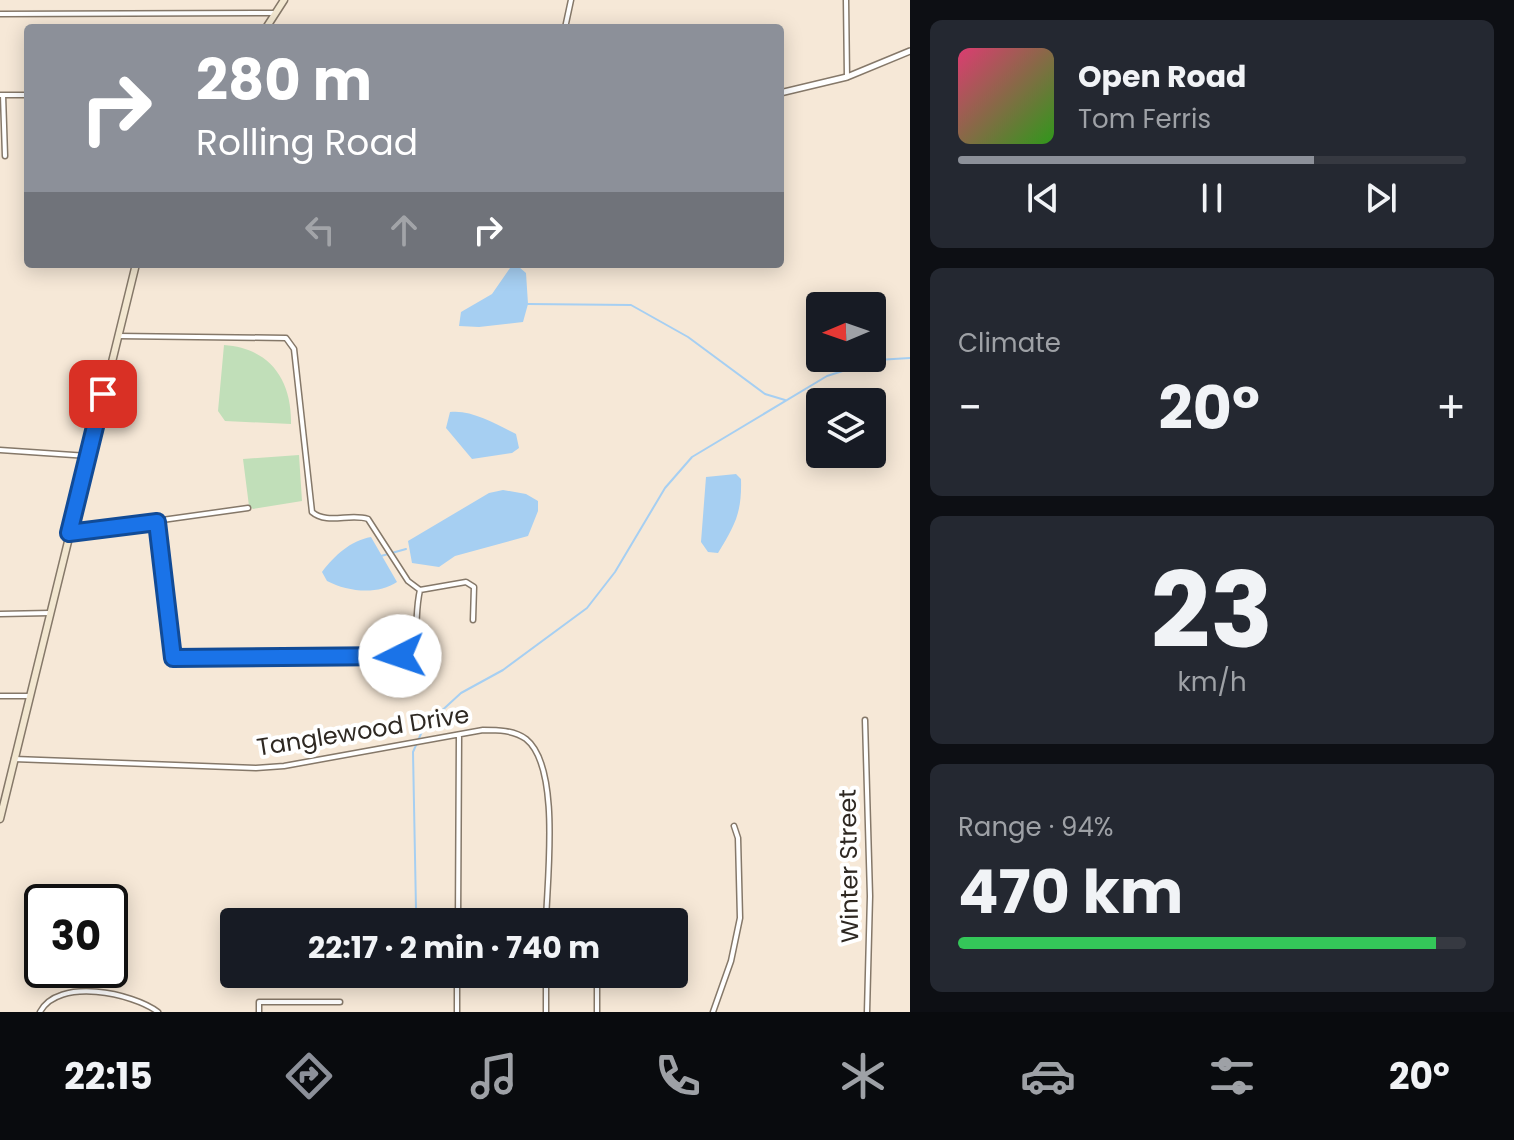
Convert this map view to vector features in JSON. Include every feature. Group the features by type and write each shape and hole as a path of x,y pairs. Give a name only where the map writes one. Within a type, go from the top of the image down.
{"main road":[{"path":"269,24 284,0"},
{"path":"0,819 135,268"}],"street":[{"path":"566,24 571,0"},
{"path":"846,0 847,77"},
{"path":"0,14 277,13"},
{"path":"784,92 847,77 910,51"},
{"path":"5,156 2,95 24,95"},
{"path":"118,336 286,338 294,349 312,512 327,518 350,516 368,519 408,581 420,590 466,582 474,587 473,620"},
{"path":"0,450 88,456"},
{"path":"69,533 248,508"},
{"path":"157,522 173,658 400,656 414,645 417,636 420,590"},
{"path":"0,614 50,613"},
{"path":"0,696 29,696"},
{"name":"Winter Street","path":"865,720 870,896 867,1012"},
{"name":"Tanglewood Drive","path":"14,759 256,768 483,730 512,732 526,739 538,755 547,787 546,908"},
{"path":"458,908 459,735"},
{"path":"713,1012 731,961 740,918 738,838 734,826"},
{"path":"457,988 457,1012"},
{"path":"546,988 546,1012"},
{"path":"597,988 597,1012"},
{"path":"40,1012 53,998 78,992 135,1001 158,1012"},
{"path":"259,1012 259,1002 340,1002"}],"green space":[{"path":"224,345 254,352 275,369 287,394 291,424 225,421 218,411"},
{"path":"299,455 302,501 253,509 249,506 243,459"}],"water":[{"path":"510,268 520,268 526,273 528,304 523,322 459,326 461,312 492,294"},
{"path":"450,412 475,415 516,434 519,448 512,453 472,459 446,428"},
{"path":"736,474 741,479 736,518 718,553 708,552 701,542 706,477"},
{"path":"503,490 526,494 538,501 538,511 528,536 455,556 439,567 412,563 408,541 489,493"},
{"path":"371,537 397,582 381,589 363,590 344,588 327,581 322,572 332,560 350,545"}],"waterway":[{"path":"528,304 631,305 688,337 765,394 785,400"},
{"path":"416,908 413,752 424,727 461,693 503,670 587,608 615,572 665,488 692,457 827,376 877,360 910,358"},
{"path":"381,556 406,549"}],"route":[{"path":"103,394 69,533 157,522 173,658 375,659 400,656"}]}
